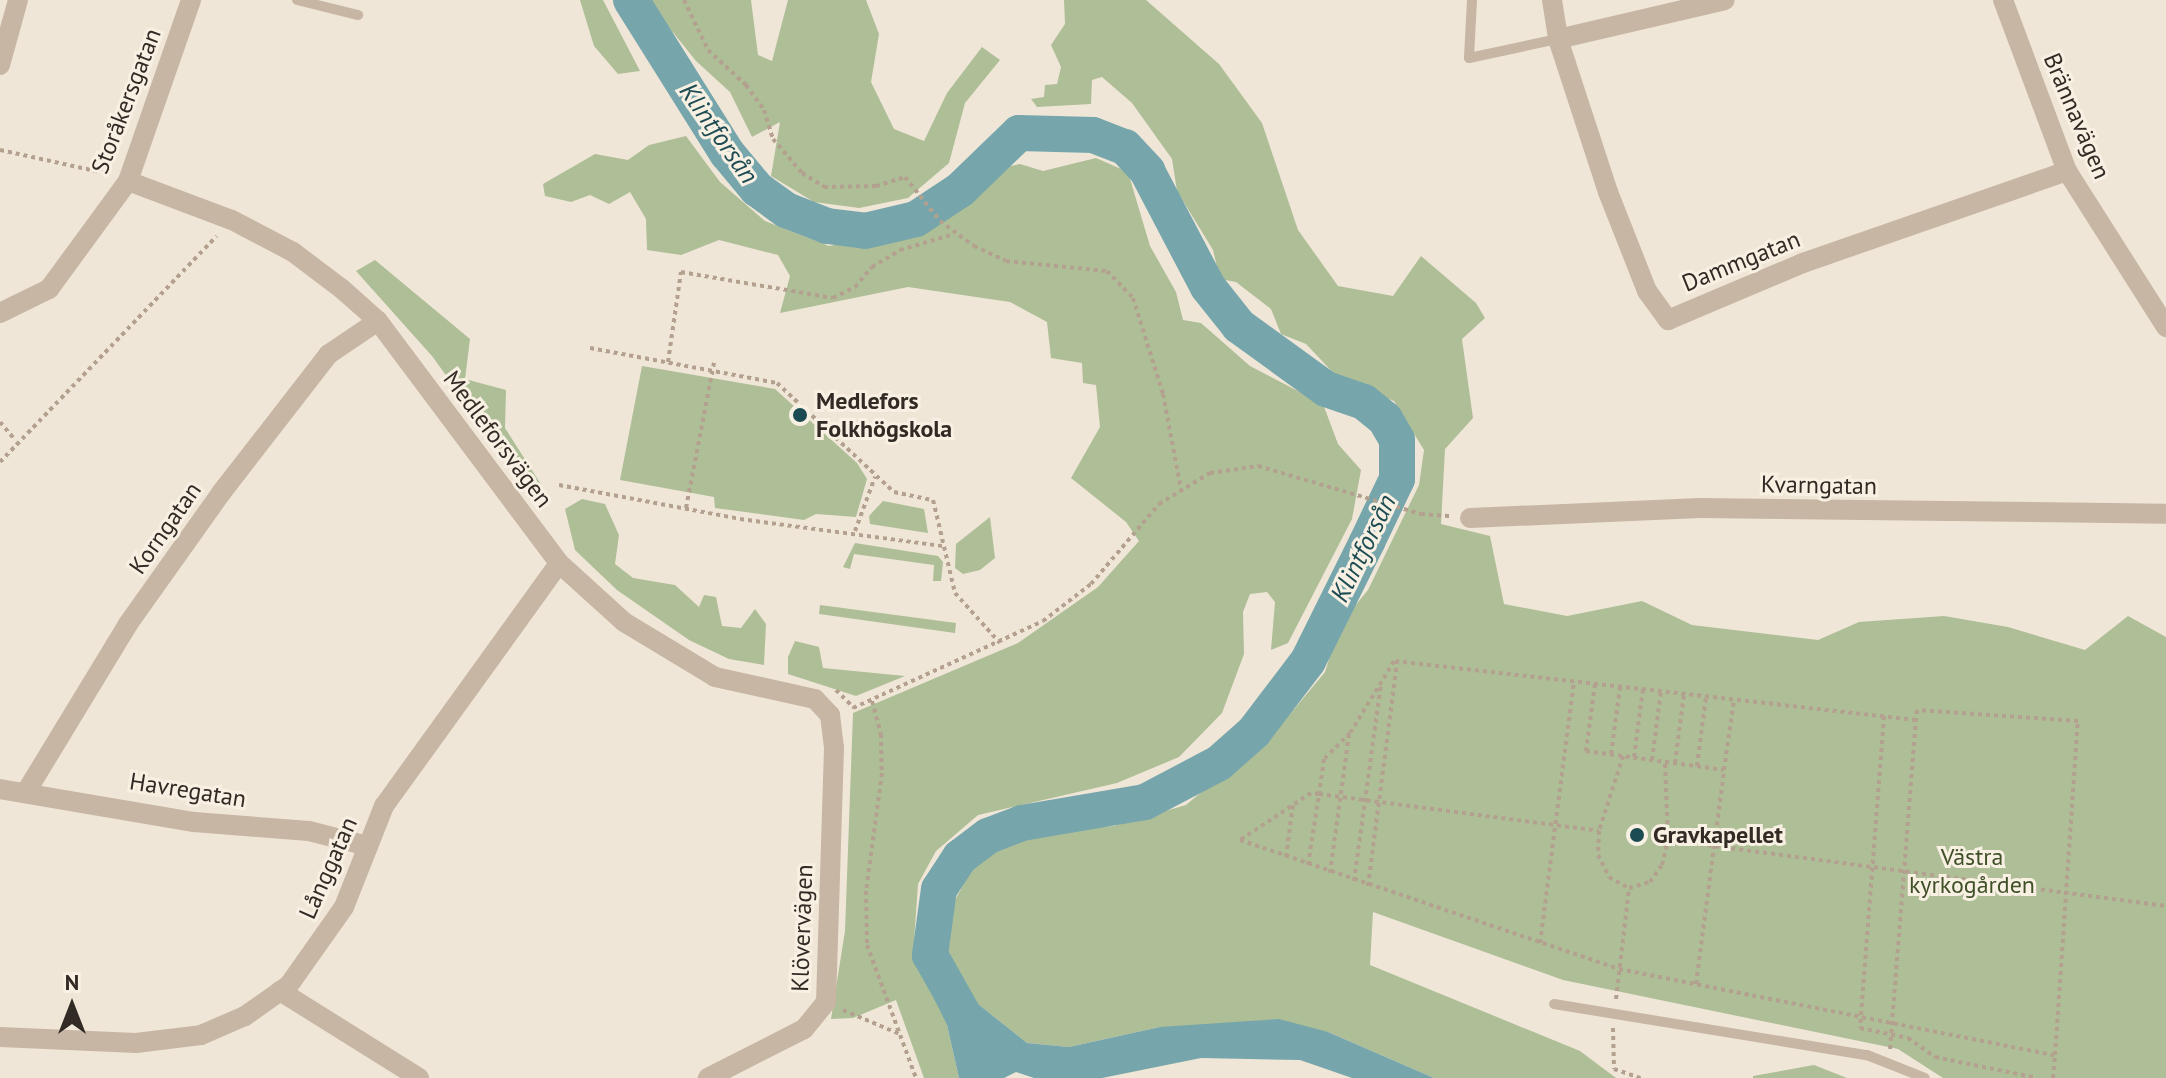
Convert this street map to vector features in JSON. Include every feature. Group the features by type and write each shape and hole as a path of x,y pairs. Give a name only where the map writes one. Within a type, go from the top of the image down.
{"street":[{"path":"0,65 18,0"},
{"name":"Storåkersgatan","path":"0,313 49,289 128,181 191,0"},
{"name":"Dammgatan","path":"1552,0 1558,39 1647,291 1668,320 1803,263 2067,171"},
{"path":"1558,39 1692,4 1725,0"},
{"name":"Brännavägen","path":"2003,0 2067,171 2166,327"},
{"name":"Medleforsvägen","path":"128,181 232,220 293,252 378,321 559,563 624,622 715,677 815,699 830,715"},
{"name":"Korngatan","path":"26,792 128,624 221,493 329,354 378,321"},
{"name":"Kvarngatan","path":"1470,518 1700,508 2166,514"},
{"name":"Långgatan","path":"0,1037 136,1043 201,1035 245,1016 280,991 319,946 344,907 384,806 559,563"},
{"name":"Klövervägen","path":"708,1078 804,1029 826,1002 834,748 830,715"},
{"name":"Havregatan","path":"0,789 194,822 309,831 368,846"},
{"path":"280,991 419,1078"}],"lane":[{"path":"297,0 358,15"},
{"path":"1472,0 1469,58 1558,39"},
{"path":"1554,1004 1888,1060 1925,1078"}],"path":[{"path":"684,0 708,50 746,85 764,110 773,139 802,173 824,187 876,186 905,177 954,234 1006,261 1107,271 1133,298 1163,394 1181,489"},
{"path":"0,462 15,440 232,220"},
{"path":"668,363 681,272 833,298 855,287 872,267 900,250 954,234"},
{"path":"590,348 777,383 894,492 933,500 955,593 1001,644"},
{"path":"686,508 714,363"},
{"path":"0,422 15,440"},
{"path":"830,715 872,701 1001,644 1067,605 1159,504 1210,473 1258,466 1421,514 1470,518"},
{"path":"855,531 875,476"},
{"path":"559,485 686,508 944,546"},
{"path":"912,496 914,486"},
{"path":"1308,865 1324,759 1350,733 1397,662"},
{"path":"1397,662 1916,720"},
{"path":"1368,886 1397,662"},
{"path":"1354,881 1382,681"},
{"path":"1540,943 1574,682"},
{"path":"1595,684 1586,751 1724,770"},
{"path":"1611,754 1620,687"},
{"path":"1634,757 1643,689"},
{"path":"1652,760 1661,691"},
{"path":"1675,763 1684,694"},
{"path":"1697,766 1706,697"},
{"path":"1696,984 1734,700"},
{"path":"872,701 881,734 882,773 866,891 867,945 916,1078"},
{"path":"1888,1060 1917,710 2078,721 2053,1078"},
{"path":"1884,716 1860,1028 1908,1038 1935,1057 2037,1078"},
{"path":"1330,873 1350,733"},
{"path":"1623,756 1599,831 1598,855 1609,877 1629,888 1650,882 1662,865 1668,840 1665,762"},
{"path":"1599,831 1319,794 1293,804 1240,840 1619,969 2055,1055"},
{"path":"1286,858 1293,804"},
{"path":"1668,840 2166,906"},
{"path":"1629,888 1610,1061 1614,1069 1640,1078"},
{"path":"826,1002 902,1035"}],"green space":[{"path":"580,0 603,0 640,71 618,74 594,46"},
{"path":"647,0 751,0 758,55 772,61 788,0 866,0 879,34 871,82 894,129 924,141 947,93 982,47 1000,60 965,103 949,163 908,198 859,208 814,202 771,176 780,122 752,137 730,92 696,61"},
{"name":"Västra kyrkogården","path":"1064,0 1146,0 1219,64 1262,123 1298,230 1338,286 1393,296 1421,256 1476,303 1485,318 1462,339 1473,418 1445,449 1441,524 1490,536 1504,604 1567,616 1642,601 1692,625 1818,640 1859,622 1944,616 2008,627 2085,650 2128,616 2166,637 2166,1078 1943,1078 1898,1049 1563,980 1373,912 1370,965 1580,1051 1616,1078 1434,1078 1328,1032 1160,1027 1069,1047 1027,1043 973,1000 943,941 953,904 978,857 1039,833 1114,826 1186,805 1281,725 1325,672 1340,624 1368,590 1419,485 1424,450 1394,401 1340,380 1306,344 1281,334 1271,309 1236,282 1220,279 1213,250 1177,191 1172,159 1132,103 1102,77 1092,80 1091,104 1037,107 1031,99 1044,97 1045,85 1057,84 1061,67 1051,45 1065,24"},
{"path":"686,136 720,182 765,221 829,246 892,234 912,238 961,207 997,169 1020,164 1043,171 1096,158 1128,172 1150,246 1176,292 1183,320 1201,323 1250,366 1323,404 1338,444 1361,470 1352,519 1288,643 1271,650 1275,602 1267,592 1250,594 1243,612 1244,654 1222,713 1179,757 1117,783 978,815 936,851 918,884 914,941 947,1025 959,1078 924,1078 896,1000 853,1018 831,1019 845,931 853,713 1018,643 1098,587 1139,541 1126,522 1071,478 1100,427 1096,385 1083,383 1082,363 1051,358 1047,322 1010,302 908,287 780,313 790,276 778,255 719,240 681,255 647,250 646,219 630,192 609,204 590,195 571,202 545,196 543,184 595,154 628,160 649,145"},
{"path":"375,260 470,339 465,379 506,390 505,428 542,486 535,498 432,356 356,271"},
{"path":"642,366 775,389 857,463 867,479 856,517 816,514 804,520 715,508 714,497 620,480"},
{"path":"582,499 605,504 619,535 615,564 633,578 675,585 699,607 704,595 716,597 722,626 741,628 755,609 766,624 764,665 729,659 689,640 617,590 575,550 565,509"},
{"path":"883,501 924,509 928,533 870,524 869,516"},
{"path":"990,517 995,558 980,570 963,574 955,568 956,544"},
{"path":"855,543 938,556 943,562 941,581 933,581 934,565 854,554 850,569 843,567"},
{"path":"820,605 956,623 955,633 819,614"},
{"path":"795,641 819,647 823,668 905,676 856,696 788,674 788,657"},
{"path":"1814,1065 1847,1078 1753,1078 1753,1076"}],"water":[{"path":"959,977 973,1000 1027,1043 1069,1047 1160,1027 1279,1019 1328,1032 1434,1078 1352,1078 1300,1060 1201,1058 1102,1078 1034,1078 1016,1072 1004,1078 959,1078 947,1025 930,990"}],"waterway":[{"name":"Klintforsån","path":"631,0 727,153 757,189 786,210 827,226 865,231 916,219 960,190 1019,133 1093,135 1125,147 1147,171 1208,287 1239,326 1326,389 1364,402 1385,419 1397,440 1397,479 1367,542 1308,661 1254,732 1219,763 1145,802 1022,823 988,836 960,857 939,889 930,955 970,1026"}],"place":[{"name":"Medlefors Folkhögskola","path":"800,415"},
{"name":"Gravkapellet","path":"1637,835"}]}
